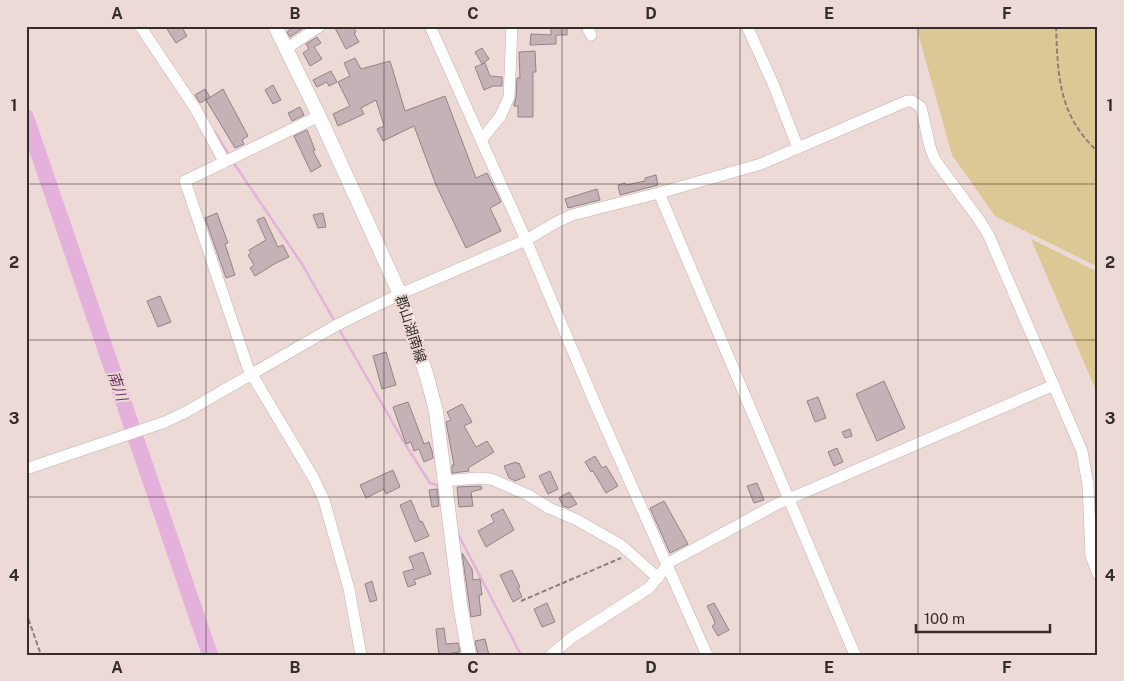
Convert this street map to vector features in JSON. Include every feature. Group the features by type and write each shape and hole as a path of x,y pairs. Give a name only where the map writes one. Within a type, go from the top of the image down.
{"main road":[{"name":"郡山湖南線","path":"275,26 319,116 400,294 427,377 436,411 460,604 469,655"}],"street":[{"path":"140,26 195,108 224,161"},
{"path":"287,48 320,26"},
{"path":"430,26 526,240 594,401 707,655"},
{"path":"481,140 500,116 509,97 512,26"},
{"path":"748,26 798,148"},
{"path":"26,469 143,430 186,412 335,326 400,294 526,240 554,223 572,216 761,164 908,101 912,101 921,107 930,147 935,160 989,236 1082,451 1088,485 1091,556 1098,574"},
{"path":"319,116 185,181 251,374 313,478 324,500 349,589 361,655"},
{"path":"659,193 855,655"},
{"path":"551,655 570,638 644,592 658,578 666,565 752,517 788,499 1054,385"},
{"path":"444,481 483,478 498,481 528,494 549,508 600,532 621,545 658,578"}],"path":[{"path":"1056,26 1056,59 1064,101 1075,123 1089,144 1098,152"},
{"path":"522,601 630,554"},
{"path":"26,612 41,655"}],"shaded area":[{"path":"916,26 1098,26 1098,267 995,216 952,155"},
{"path":"1031,239 1098,272 1098,395"}],"building":[{"path":"165,26 181,26 187,36 176,43"},
{"path":"287,26 306,26 290,37 287,32 290,30"},
{"path":"334,26 353,26 356,32 354,33 359,42 346,49"},
{"path":"551,26 567,26 567,35 556,35 556,44 530,45 531,34 551,35"},
{"path":"317,37 321,43 314,47 322,59 310,66 303,53 309,49 306,44"},
{"path":"482,48 489,59 482,64 475,52"},
{"path":"535,51 536,72 533,72 533,117 518,117 518,106 514,106 514,104 517,78 520,78 519,52"},
{"path":"355,58 361,69 390,61 405,111 445,96 476,178 487,173 501,202 490,208 501,231 466,248 436,185 414,126 383,141 377,129 384,126 376,100 361,108 364,114 338,126 333,114 350,106 338,82 350,76 344,63"},
{"path":"485,63 490,76 502,77 502,86 493,86 484,90 475,67"},
{"path":"331,71 337,82 329,86 327,82 317,87 313,80"},
{"path":"273,85 281,100 273,104 265,90"},
{"path":"205,89 210,97 200,103 195,95"},
{"path":"223,89 248,136 242,140 244,144 235,148 206,100"},
{"path":"300,107 304,115 292,121 288,113"},
{"path":"307,130 315,150 313,151 321,166 311,172 294,136"},
{"path":"656,175 658,185 620,195 618,185 645,181 645,178"},
{"path":"597,189 600,200 568,208 565,199"},
{"path":"217,213 228,243 225,244 235,275 226,278 205,218"},
{"path":"323,213 326,227 318,228 313,215"},
{"path":"264,217 278,247 283,245 289,257 255,276 250,268 254,265 248,255 251,253 249,250 266,240 257,220"},
{"path":"160,296 171,322 158,327 147,301"},
{"path":"386,352 396,385 382,389 373,356"},
{"path":"884,381 905,428 877,441 856,394"},
{"path":"818,397 826,418 815,422 807,401"},
{"path":"408,402 424,444 429,442 432,451 433,458 424,462 419,449 414,451 411,442 406,444 393,407"},
{"path":"462,404 472,422 464,426 476,447 487,441 494,452 468,468 469,471 452,473 452,465 454,465 446,422 451,420 447,412"},
{"path":"850,429 852,436 845,438 842,432"},
{"path":"837,448 843,462 834,466 828,452"},
{"path":"595,456 602,468 606,466 618,486 606,493 593,471 591,472 585,462"},
{"path":"516,462 517,464 519,463 525,477 515,481 509,478 504,466"},
{"path":"393,470 400,487 386,494 384,489 366,498 360,485"},
{"path":"550,471 558,489 548,494 539,476"},
{"path":"757,483 764,500 754,503 747,486"},
{"path":"481,486 482,489 471,492 473,506 459,507 457,487"},
{"path":"437,489 439,506 432,507 429,490"},
{"path":"569,492 577,504 569,508 563,506 559,498"},
{"path":"411,500 420,522 422,521 429,536 415,542 400,505"},
{"path":"664,501 688,544 670,553 650,508"},
{"path":"503,509 514,530 486,547 478,531 494,522 491,515"},
{"path":"423,552 431,574 414,580 416,584 408,587 403,572 414,569 409,557"},
{"path":"462,553 472,569 473,580 480,579 482,595 479,595 481,615 471,617"},
{"path":"512,570 520,587 518,588 522,597 513,602 500,575"},
{"path":"372,581 377,600 370,602 365,584"},
{"path":"547,603 555,622 542,627 534,609"},
{"path":"714,603 729,630 718,636 712,626 715,624 714,620 707,606"},
{"path":"444,628 446,644 458,643 460,652 452,653 453,655 439,655 436,629"},
{"path":"485,639 489,655 478,655 475,641"}],"waterway":[{"name":"南川","path":"26,117 210,655"},
{"path":"215,132 229,155"},
{"path":"233,162 302,264 335,322"},
{"path":"339,329 405,444 430,483 437,485 440,492"},
{"path":"457,532 521,655"}]}
